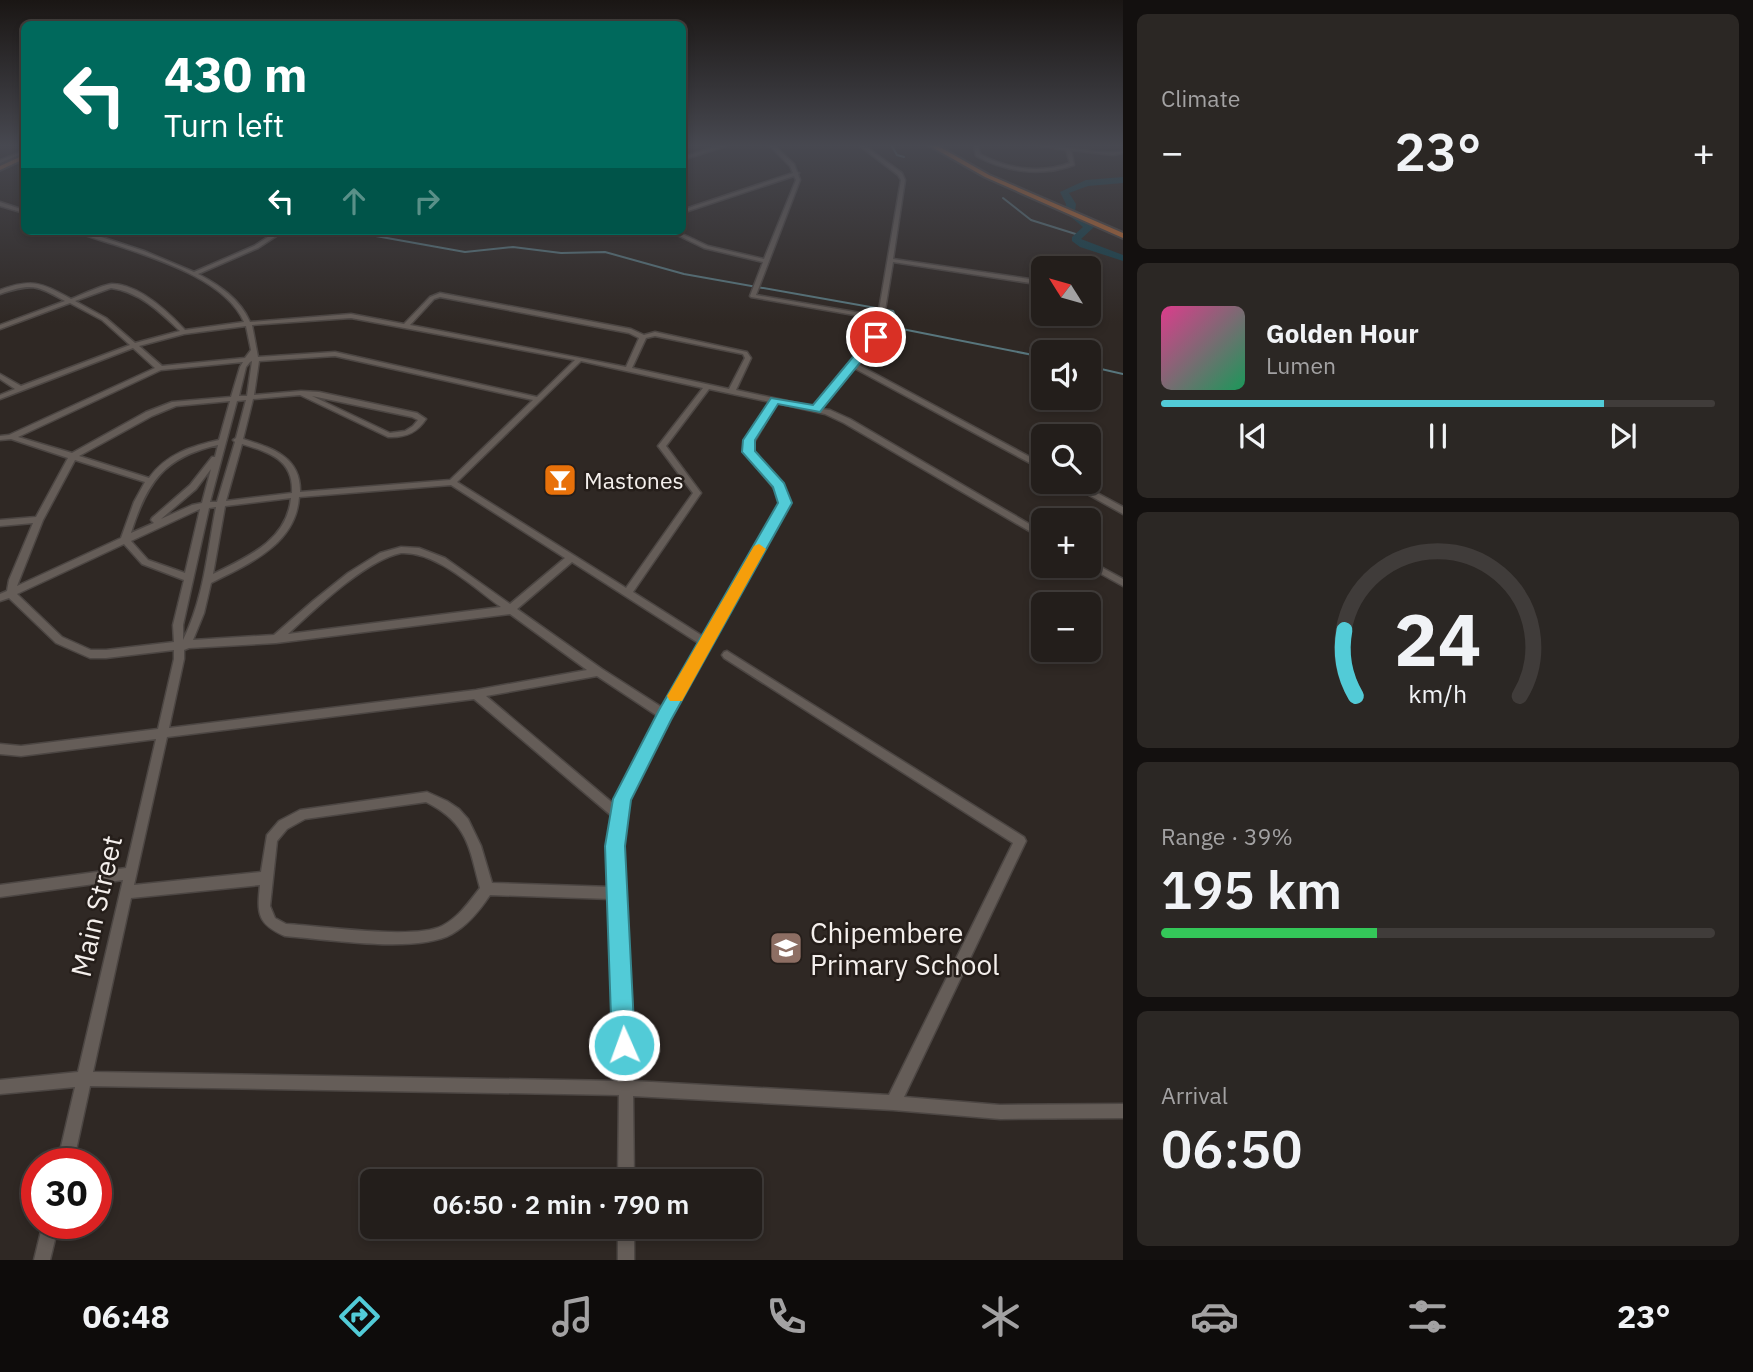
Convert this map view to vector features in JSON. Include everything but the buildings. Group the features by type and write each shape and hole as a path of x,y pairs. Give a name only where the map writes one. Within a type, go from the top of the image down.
{"highway":[{"path":"1059,205 1123,233"}],"street":[{"path":"2,205 21,211"},
{"path":"686,211 703,205"},
{"path":"788,205 753,296 881,313"},
{"path":"816,410 876,337 898,205"},
{"path":"89,235 193,274 256,247 275,235"},
{"path":"680,235 706,247 765,261"},
{"path":"889,260 1031,281"},
{"name":"Main Street","path":"69,1148 178,659 183,644 197,625 221,504 249,398 252,357 248,323 238,306 220,290 193,274"},
{"path":"0,292 19,285 35,285 104,319 160,368"},
{"path":"0,327 105,287 119,286 162,310 184,332"},
{"path":"407,324 432,298 445,295 631,331 643,337 655,334 745,353 748,358 732,391"},
{"path":"0,397 136,345 184,332 248,323 351,316 407,324 816,410 847,421 1031,529"},
{"path":"628,369 643,337"},
{"path":"11,438 160,368 252,357 335,355 538,399"},
{"name":"Main Street","path":"183,644 178,625 205,506 235,399 252,357"},
{"path":"452,482 580,359"},
{"path":"853,365 1031,461"},
{"path":"0,376 19,388"},
{"path":"628,592 697,493 662,446 708,386"},
{"path":"11,594 14,580 39,520 73,456 163,408 175,404 301,393 319,394 422,419 404,435 388,435 301,393"},
{"path":"626,1169 626,1088 615,846 618,814 622,799 665,715 785,503 780,486 752,457 748,446 775,400"},
{"path":"0,438 11,438 148,480"},
{"path":"206,582 281,535 294,511 296,495 292,465 269,450 237,440"},
{"path":"125,540 134,508 148,480 177,458 206,445 222,442"},
{"path":"141,531 194,487 218,455"},
{"path":"0,598 180,512 205,506 296,495 452,482 706,643"},
{"path":"1092,494 1123,511"},
{"path":"0,523 39,520"},
{"path":"125,540 145,562 189,578"},
{"path":"276,639 297,619 372,561 396,550 412,549 431,554 598,672 665,715"},
{"path":"11,594 59,640 90,654 183,644 276,639 510,610 572,557"},
{"path":"1101,570 1123,583"},
{"path":"727,654 1020,841 893,1103"},
{"path":"0,749 21,751 475,694 598,672"},
{"path":"475,694 618,814"},
{"path":"427,797 441,802 469,827 487,889 476,905 454,925 442,933 415,937 285,930 270,922 264,906 271,839 283,825 304,814 427,797"},
{"path":"0,891 130,873"},
{"path":"127,892 265,878"},
{"path":"487,889 618,893"},
{"path":"0,1087 85,1079 626,1088 893,1103 1000,1112 1123,1111"},
{"path":"43,1260 48,1239"},
{"path":"626,1239 626,1260"}],"waterway":[{"path":"1012,205 1031,220 1082,236"},
{"path":"1071,205 1070,212 1089,227 1075,239 1084,245 1123,258"},
{"path":"370,235 465,252 513,247 561,253 605,252 684,274 893,311 902,329 1031,355"},
{"path":"1101,369 1123,374"}],"slow traffic":[{"path":"676,696 759,549"}],"place":[{"name":"Mastones","path":"560,480"},
{"name":"Chipembere Primary School","path":"786,948"}],"route":[{"path":"624,1045 615,846 618,814 622,799 665,715 785,503 780,486 748,452 749,440 775,400 816,410 876,337"}]}
